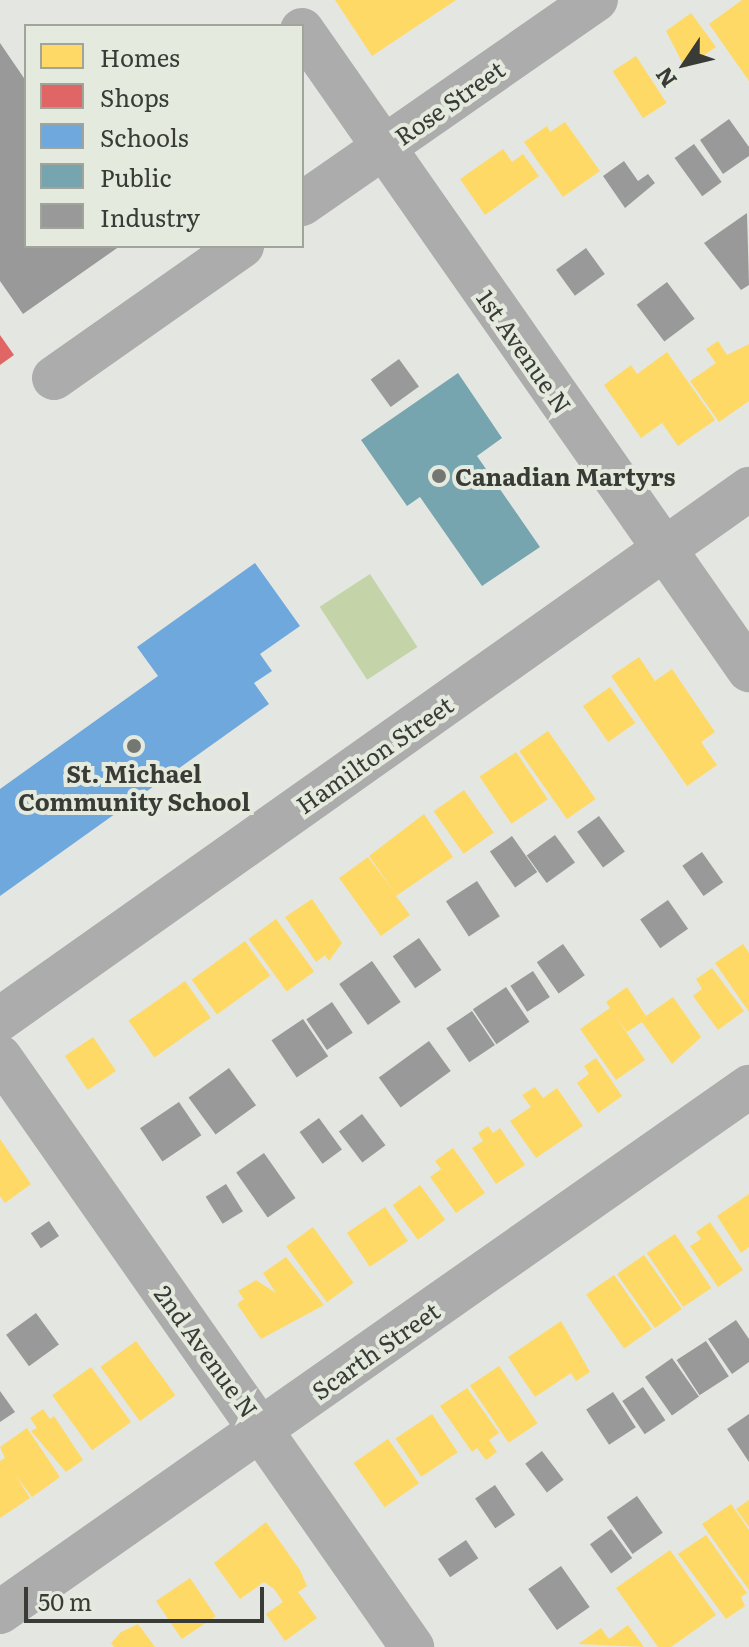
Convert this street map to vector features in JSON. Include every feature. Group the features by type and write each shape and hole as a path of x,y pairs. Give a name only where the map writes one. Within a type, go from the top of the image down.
{"street":[{"name":"1st Avenue N","path":"281,0 297,24"},
{"name":"Rose Street","path":"304,203 596,0"},
{"name":"1st Avenue N","path":"304,34 749,670"},
{"path":"54,378 239,248"},
{"name":"Hamilton Street","path":"0,1019 749,489"},
{"name":"2nd Avenue N","path":"0,1057 262,1428 412,1647"},
{"name":"Scarth Street","path":"0,1612 749,1087"}],"green space":[{"path":"370,574 417,647 367,680 320,607"}],"building: Homes":[{"path":"335,0 456,0 372,56"},
{"path":"742,0 749,0 749,81 709,24"},
{"path":"691,13 716,47 685,68 666,31"},
{"path":"636,56 666,103 643,118 613,71"},
{"path":"565,122 600,171 563,197 524,142 547,126 550,132"},
{"path":"503,149 512,162 523,154 539,176 485,215 460,179"},
{"path":"718,341 727,355 749,344 749,401 719,422 690,381 716,363 706,349"},
{"path":"667,352 715,420 678,446 662,423 641,438 604,385 631,365 637,374"},
{"path":"639,657 655,681 672,669 715,732 701,742 717,765 687,786 611,676"},
{"path":"610,687 635,723 608,742 583,706"},
{"path":"548,731 596,799 567,819 519,751"},
{"path":"516,752 548,799 511,824 480,777"},
{"path":"464,790 494,833 464,854 434,811"},
{"path":"424,814 453,857 396,896 410,915 381,936 339,878 368,857 395,893 369,856"},
{"path":"312,899 342,943 329,961 325,955 316,962 285,917"},
{"path":"276,919 314,972 287,992 248,939"},
{"path":"245,941 270,976 217,1015 192,980"},
{"path":"743,944 749,953 749,1012 715,963"},
{"path":"712,968 744,1011 718,1030 693,996 702,989 696,979"},
{"path":"185,981 211,1018 154,1057 128,1021"},
{"path":"627,987 646,1016 673,997 701,1037 672,1064 642,1022 627,1032 614,1014 645,1060 616,1080 580,1029 610,1008 606,1002"},
{"path":"93,1037 116,1071 88,1090 65,1056"},
{"path":"596,1058 622,1096 598,1113 577,1083 589,1074 584,1066"},
{"path":"535,1087 543,1098 557,1088 583,1126 536,1158 510,1121 531,1107 522,1095"},
{"path":"488,1126 493,1133 500,1128 525,1165 496,1184 472,1148 483,1141 478,1133"},
{"path":"0,1139 31,1184 5,1203 0,1196"},
{"path":"453,1148 485,1193 456,1213 430,1177 441,1169 435,1161"},
{"path":"420,1185 445,1220 418,1240 392,1205"},
{"path":"749,1194 749,1247 741,1253 717,1216"},
{"path":"385,1207 408,1241 370,1267 347,1233"},
{"path":"710,1222 743,1270 718,1287 690,1246 701,1239 696,1232"},
{"path":"313,1227 354,1283 327,1302 286,1246"},
{"path":"675,1234 711,1288 683,1307 647,1253"},
{"path":"644,1255 682,1309 655,1328 617,1274"},
{"path":"286,1257 324,1305 261,1339 237,1304 244,1299 238,1291 256,1280 276,1293 263,1273"},
{"path":"614,1275 652,1329 624,1349 586,1295"},
{"path":"561,1321 590,1372 576,1381 571,1373 535,1397 508,1357"},
{"path":"136,1341 175,1395 140,1421 100,1367"},
{"path":"499,1366 538,1423 509,1443 470,1386"},
{"path":"91,1367 131,1422 92,1450 52,1395"},
{"path":"467,1388 499,1433 489,1440 497,1452 486,1460 477,1448 472,1452 440,1406"},
{"path":"43,1409 50,1419 54,1416 83,1460 66,1472 31,1431 37,1428 30,1418"},
{"path":"432,1414 458,1452 421,1477 396,1439"},
{"path":"27,1428 60,1477 32,1497 16,1476 30,1498 0,1518 0,1461 5,1458 0,1447"},
{"path":"388,1439 419,1483 385,1507 354,1463"},
{"path":"749,1500 749,1527 736,1509"},
{"path":"731,1504 749,1530 749,1590 702,1524"},
{"path":"266,1522 300,1570 307,1586 298,1592 317,1618 285,1641 266,1614 283,1602 274,1589 264,1582 240,1599 214,1563"},
{"path":"706,1535 747,1593 741,1597 745,1606 726,1619 678,1554"},
{"path":"670,1550 716,1615 671,1647 658,1647 616,1588"},
{"path":"190,1578 216,1616 182,1639 156,1601"},
{"path":"138,1624 155,1647 114,1647 111,1643 121,1632"},
{"path":"628,1625 644,1647 578,1644 601,1628 609,1639"}],"building: Shops":[{"path":"0,335 14,355 0,365"}],"building: Schools":[{"name":"St. Michael Community School","path":"255,563 300,626 260,654 272,671 254,683 269,704 0,896 0,789 158,676 137,647"}],"building: Public":[{"name":"Canadian Martyrs","path":"458,373 502,438 477,456 540,547 482,586 420,497 407,506 361,440"}],"building: Industry":[{"path":"0,43 24,78 24,248 117,248 23,314 0,281"},
{"path":"729,119 749,147 749,156 723,174 700,140"},
{"path":"694,144 722,182 702,196 675,158"},
{"path":"624,161 638,181 648,174 655,183 625,208 603,176"},
{"path":"747,213 749,285 741,290 704,243"},
{"path":"586,248 605,274 575,296 556,270"},
{"path":"667,282 695,319 664,342 637,305"},
{"path":"399,359 419,387 391,407 371,380"},
{"path":"599,816 625,852 603,867 577,832"},
{"path":"555,835 575,863 547,883 527,856"},
{"path":"512,836 537,872 515,888 490,851"},
{"path":"702,852 723,882 704,896 682,866"},
{"path":"477,881 500,916 469,936 446,901"},
{"path":"668,900 688,929 660,948 640,920"},
{"path":"419,938 441,970 415,988 393,956"},
{"path":"563,944 585,975 559,993 537,962"},
{"path":"372,961 401,1002 368,1025 339,984"},
{"path":"533,971 550,997 527,1012 510,986"},
{"path":"506,987 529,1022 496,1044 473,1009"},
{"path":"332,1002 353,1033 327,1050 306,1019"},
{"path":"472,1011 495,1045 469,1062 446,1028"},
{"path":"303,1019 328,1056 297,1078 271,1040"},
{"path":"429,1041 451,1071 401,1107 379,1077"},
{"path":"229,1068 256,1105 216,1135 189,1097"},
{"path":"179,1102 201,1135 162,1161 140,1128"},
{"path":"362,1114 385,1145 362,1163 339,1131"},
{"path":"319,1118 342,1150 323,1164 300,1132"},
{"path":"264,1153 296,1198 268,1218 236,1173"},
{"path":"226,1184 243,1211 223,1224 206,1197"},
{"path":"49,1221 59,1236 41,1248 31,1233"},
{"path":"36,1313 59,1345 29,1366 6,1335"},
{"path":"736,1320 749,1339 749,1362 732,1374 708,1339"},
{"path":"706,1341 729,1376 700,1395 677,1360"},
{"path":"672,1358 699,1397 672,1415 645,1377"},
{"path":"643,1387 665,1420 645,1434 622,1401"},
{"path":"0,1391 15,1412 0,1422"},
{"path":"613,1392 636,1427 609,1445 586,1409"},
{"path":"749,1414 749,1462 727,1429"},
{"path":"542,1451 564,1480 547,1492 525,1464"},
{"path":"495,1485 515,1515 495,1528 475,1498"},
{"path":"637,1496 663,1533 633,1554 607,1517"},
{"path":"611,1529 632,1558 611,1573 590,1544"},
{"path":"466,1540 478,1558 450,1577 438,1559"},
{"path":"561,1566 590,1607 557,1630 528,1589"}],"place":[{"name":"Canadian Martyrs","path":"439,476"},
{"name":"St. Michael Community School","path":"134,746"}]}
